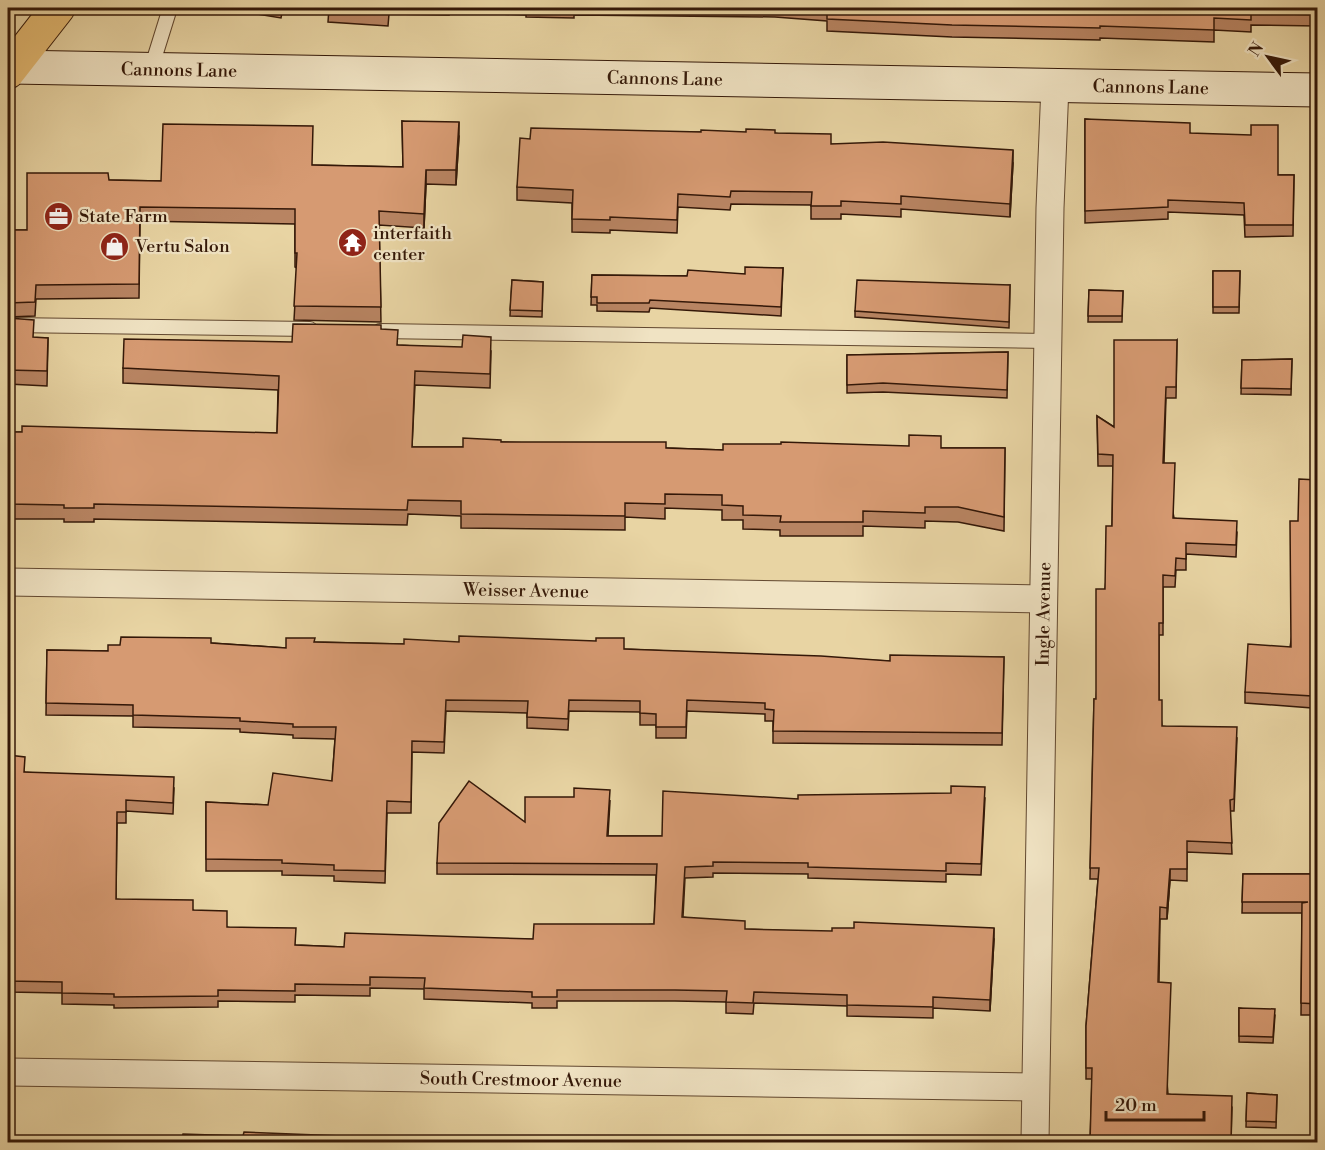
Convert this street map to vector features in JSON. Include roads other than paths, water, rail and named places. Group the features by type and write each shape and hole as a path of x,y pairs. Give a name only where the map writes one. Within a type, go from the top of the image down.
{"main road":[{"path":"9,68 58,8"},
{"name":"Cannons Lane","path":"9,68 1317,90"}],"street":[{"name":"Ingle Avenue","path":"1035,1143 1047,341 1055,85"},
{"name":"Weisser Avenue","path":"8,582 1043,599"},
{"name":"South Crestmoor Avenue","path":"8,1072 1035,1087"}],"lane":[{"path":"151,69 170,8"},
{"path":"8,325 330,330"},
{"path":"366,330 1047,341"}],"place":[{"name":"State Farm","path":"58,216"},
{"name":"interfaith center","path":"352,243"},
{"name":"Vertu Salon","path":"114,246"}]}
